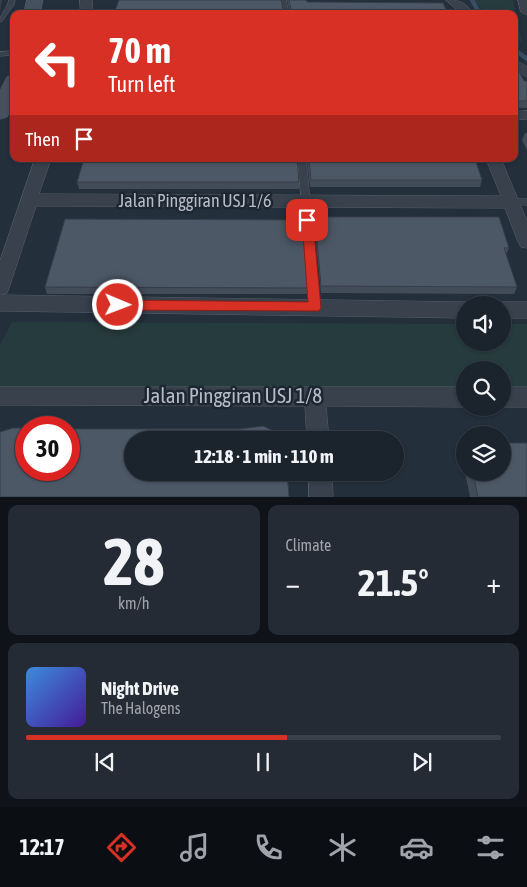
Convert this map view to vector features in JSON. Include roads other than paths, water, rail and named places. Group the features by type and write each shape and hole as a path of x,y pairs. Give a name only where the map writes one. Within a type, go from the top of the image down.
{"main road":[{"path":"0,113 10,90"}],"street":[{"path":"452,0 465,10"},
{"path":"524,0 527,12"},
{"path":"0,288 43,162"},
{"path":"496,162 519,202 527,242"},
{"name":"Jalan Pinggiran USJ 1/6","path":"30,200 519,202"},
{"path":"0,303 456,310"},
{"path":"511,310 527,310"},
{"name":"Jalan Pinggiran USJ 1/8","path":"0,396 456,396"},
{"path":"315,396 317,431"},
{"path":"511,397 527,397"},
{"path":"320,481 321,497"}],"lane":[{"path":"0,20 11,5 12,0"},
{"path":"302,162 315,308"}],"waterway":[{"path":"472,0 478,10"},
{"path":"518,52 527,59"}]}
